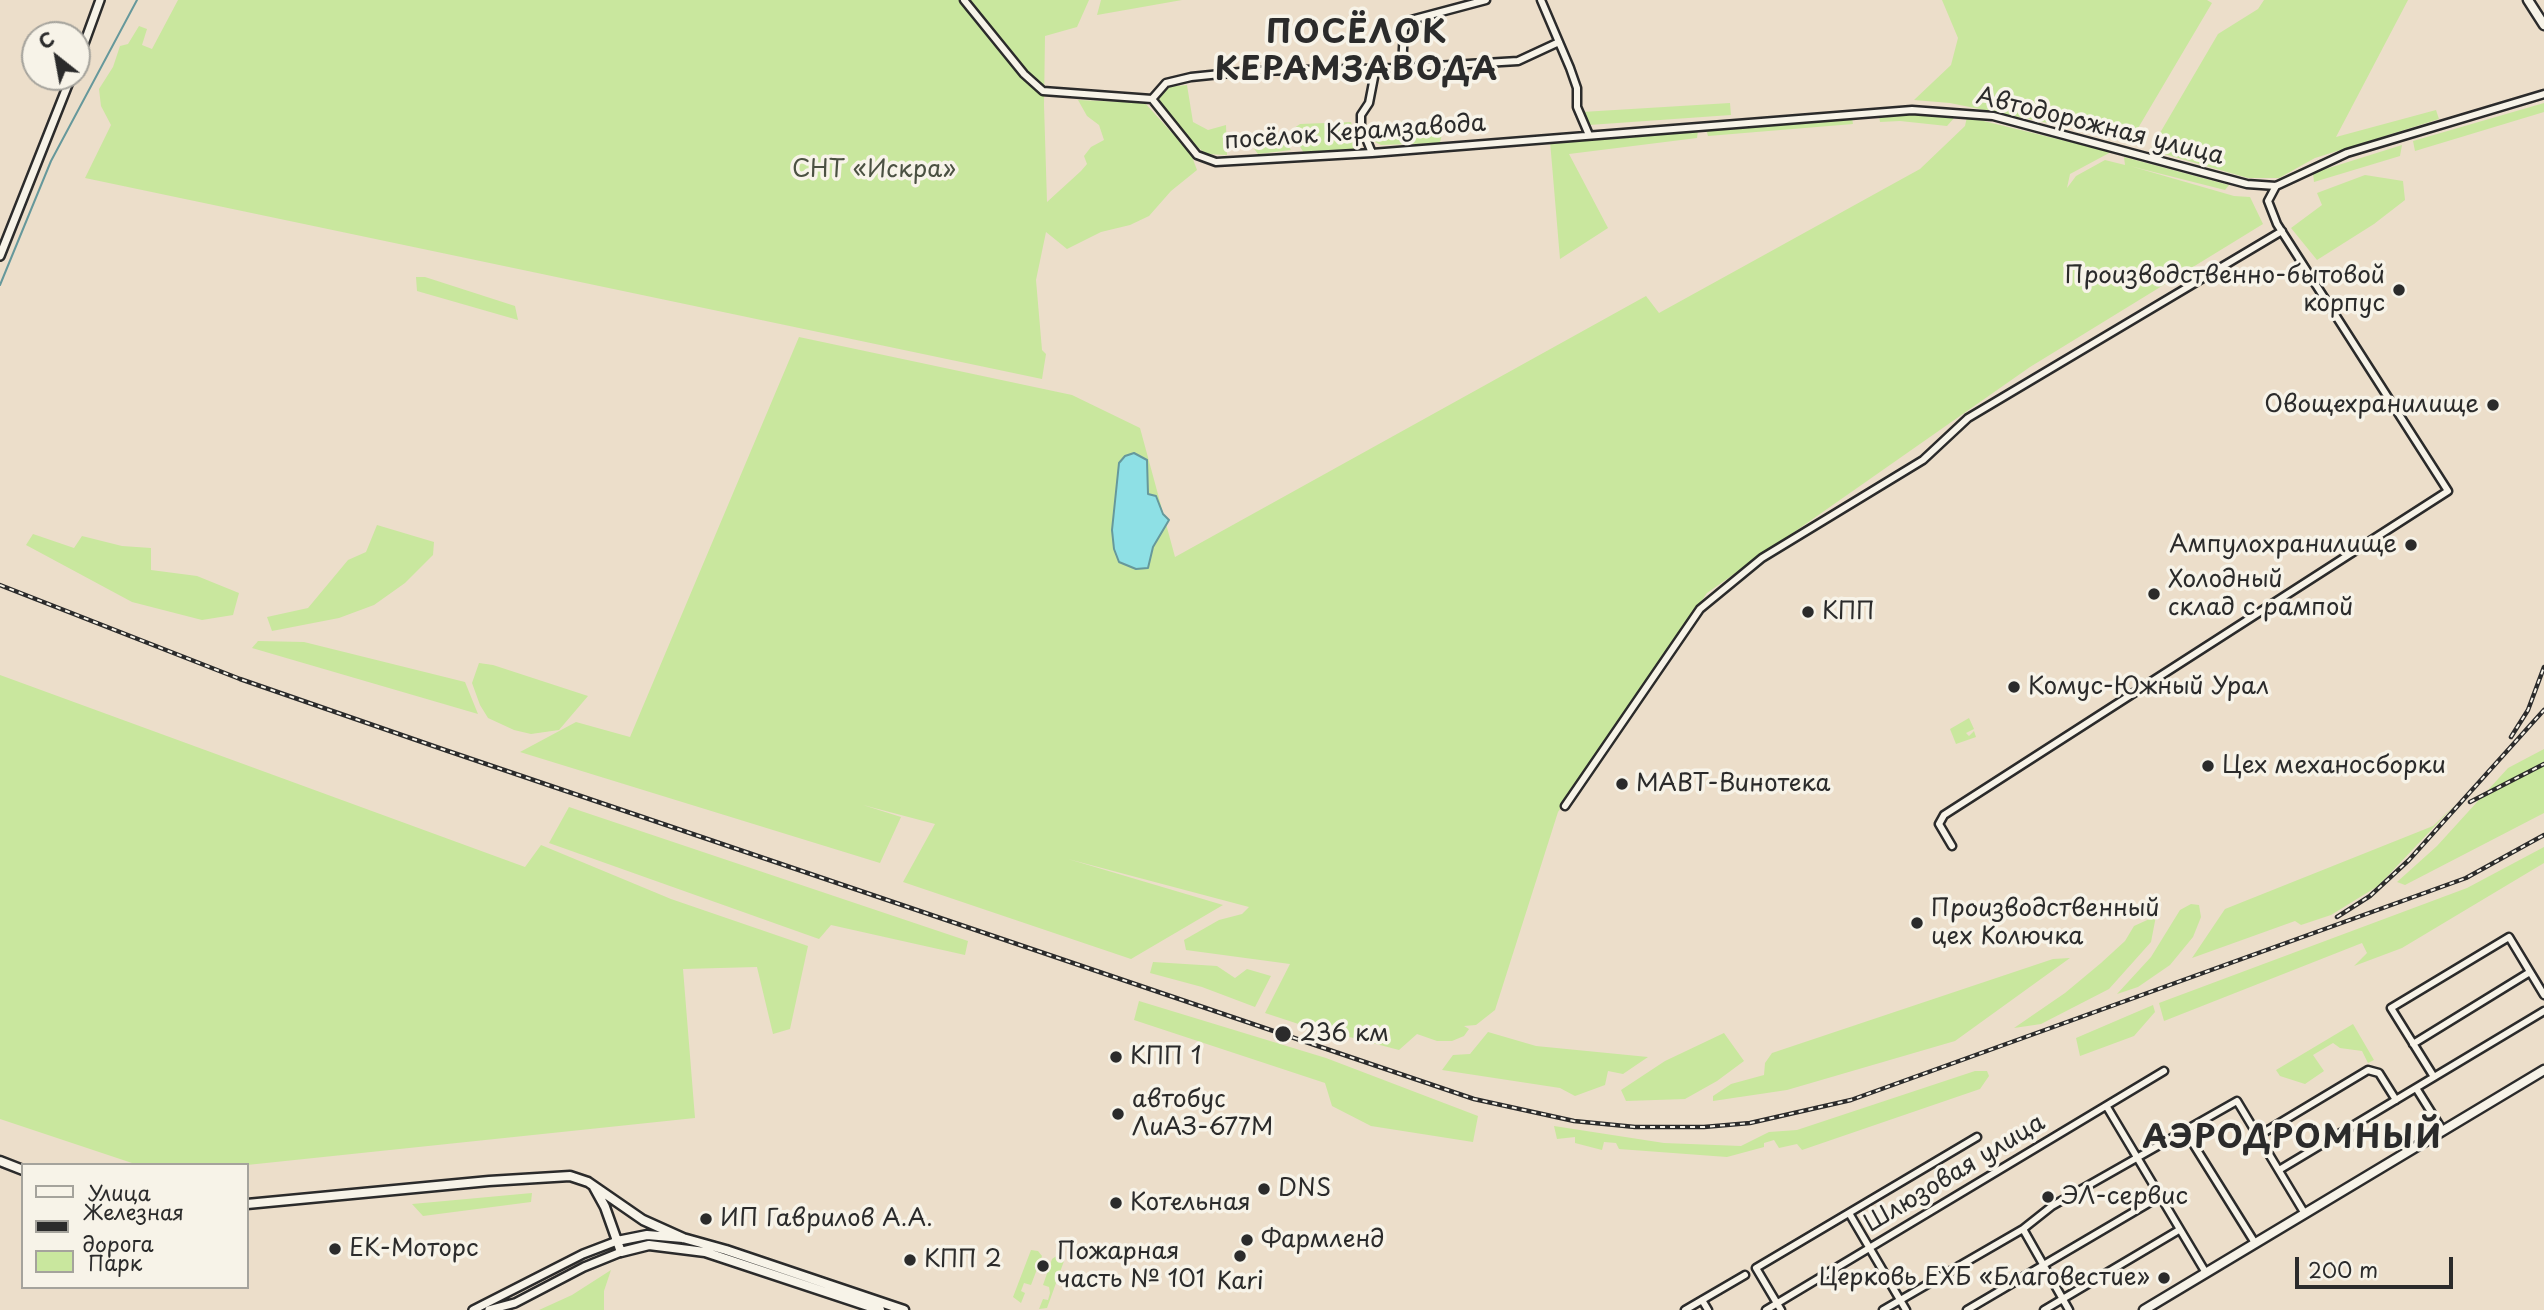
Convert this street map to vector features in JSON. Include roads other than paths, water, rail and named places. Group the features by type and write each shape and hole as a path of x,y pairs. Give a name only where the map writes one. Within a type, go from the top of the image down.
{"main road":[{"path":"2528,0 2544,25"},
{"path":"2444,1133 2544,1070"},
{"path":"2144,1310 2157,1307 2393,1163 2544,1075"},
{"path":"0,1161 21,1169"},
{"path":"248,1204 570,1176 592,1185 643,1220 682,1238 726,1250 904,1310"},
{"path":"592,1185 605,1207 621,1252 649,1245 684,1247 880,1310"},
{"path":"617,1241 647,1235 682,1238"}],"street":[{"path":"91,24 100,0"},
{"path":"964,0 1024,74 1043,91 1143,96 1152,99 1166,83 1191,78 1250,71 1402,68 1518,61 1559,42"},
{"path":"1402,68 1404,29 1411,20 1486,0"},
{"path":"1541,0 1552,21 1577,88 1577,107 1589,135"},
{"path":"1372,153 1361,126 1361,115 1369,103 1376,67"},
{"path":"0,256 65,91"},
{"path":"1952,846 1939,824 1944,815 2448,491 2281,231 2270,212 2268,201 2276,186 2347,153 2544,94"},
{"name":"посёлок Керамзавода","path":"1152,99 1197,155 1208,161 1372,153 1589,135"},
{"name":"Автодорожная улица","path":"1589,135 1884,111 1967,112 2247,184 2276,186"},
{"path":"1565,806 1690,621 1713,597 1780,546 1923,460 1968,418 2281,231"},
{"path":"2434,1077 2391,1008 2509,937 2544,995"},
{"path":"2413,1044 2530,972"},
{"path":"2279,1170 2544,1011"},
{"path":"2258,1136 2368,1070 2379,1073 2396,1100"},
{"name":"Шлюзовая улица","path":"1766,1310 1779,1307 1868,1249 2164,1071"},
{"path":"2416,1088 2444,1133"},
{"path":"1883,1310 2023,1228 2052,1206 2237,1101 2306,1216"},
{"path":"2107,1107 2207,1275"},
{"path":"1779,1307 1756,1268 1977,1137"},
{"path":"2192,1142 2257,1246"},
{"path":"1967,1310 2159,1197"},
{"path":"1849,1213 1906,1310"},
{"path":"2023,1228 2069,1310"},
{"path":"2045,1310 2179,1230"},
{"path":"473,1310 583,1254 617,1241"},
{"path":"489,1310 515,1303 584,1267 621,1252"},
{"path":"1685,1310 1745,1275"},
{"path":"1702,1300 1708,1310"}],"water":[{"path":"1134,453 1147,460 1148,494 1156,496 1163,514 1169,520 1153,547 1148,568 1136,569 1119,562 1114,549 1112,530 1119,463 1125,456"}],"waterway":[{"path":"0,285 51,161 137,0"}],"railway":[{"path":"0,585 240,679 1474,1099 1574,1121 1635,1127 1704,1127 1750,1123 1851,1100 2466,878 2544,835"},
{"path":"2511,737 2528,710 2544,667"},
{"path":"2337,917 2370,896 2409,860 2544,710"},
{"path":"2470,802 2544,764"}],"place":[{"name":"Производственно-бытовой корпус","path":"2399,290"},
{"name":"Овощехранилище","path":"2493,405"},
{"name":"Ампулохранилище","path":"2411,545"},
{"name":"Холодный склад с рампой","path":"2154,594"},
{"name":"КПП","path":"1808,612"},
{"name":"Комус-Южный Урал","path":"2014,687"},
{"name":"Цех механосборки","path":"2208,766"},
{"name":"МАВТ-Винотека","path":"1622,784"},
{"name":"Производственный цех Колючка","path":"1917,923"},
{"name":"236 км","path":"1283,1034"},
{"name":"КПП 1","path":"1116,1057"},
{"name":"автобус ЛиАЗ-677М","path":"1118,1114"},
{"name":"DNS","path":"1264,1189"},
{"name":"ЭЛ-сервис","path":"2048,1197"},
{"name":"Котельная","path":"1116,1203"},
{"name":"ИП Гаврилов А.А.","path":"706,1219"},
{"name":"Фармленд","path":"1247,1240"},
{"name":"ЕК-Моторс","path":"335,1249"},
{"name":"Kari","path":"1240,1256"},
{"name":"КПП 2","path":"910,1260"},
{"name":"Пожарная часть № 101","path":"1043,1266"},
{"name":"Церковь ЕХБ «Благовестие»","path":"2164,1278"}],"district":[{"name":"ПОСЁЛОК КЕРАМЗАВОДА","path":"1357,52"},
{"name":"АЭРОДРОМНЫЙ","path":"2293,1139"}],"park label":[{"name":"СНТ «Искра»","path":"874,170"}]}
